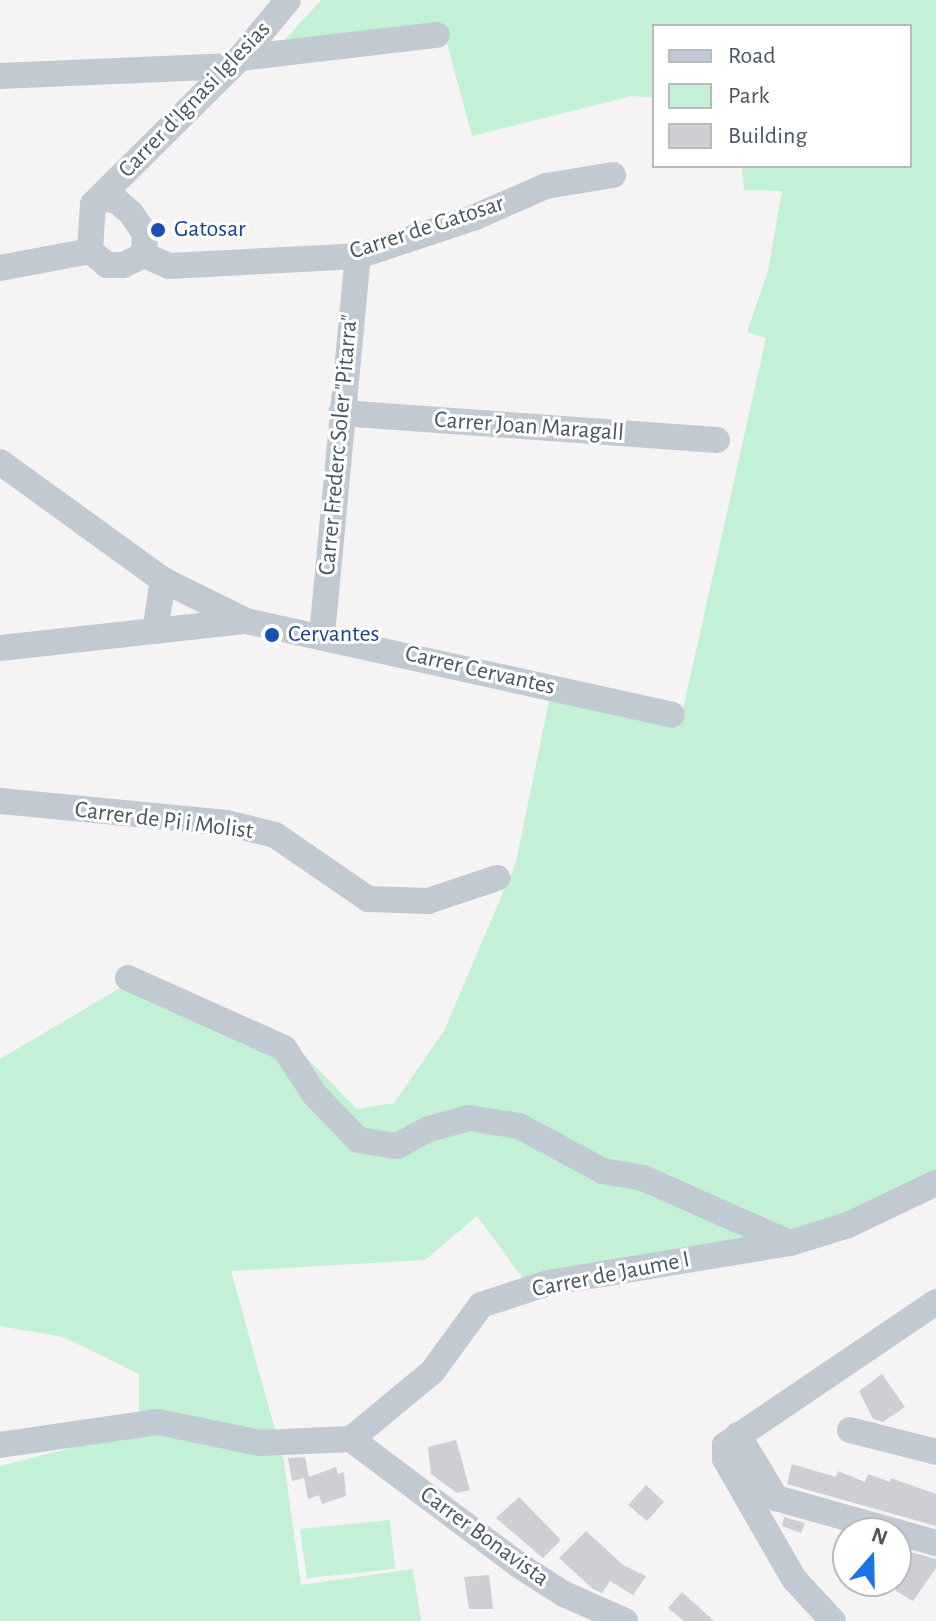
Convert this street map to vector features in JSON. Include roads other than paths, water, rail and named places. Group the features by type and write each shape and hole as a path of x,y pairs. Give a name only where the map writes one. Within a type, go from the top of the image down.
{"street":[{"name":"Carrer d'Ignasi Iglesias","path":"100,198 233,62 288,0"},
{"path":"0,76 233,62 437,35"},
{"name":"Carrer de Gatosar","path":"90,251 107,265 123,265 144,255 169,266 358,256 473,218 546,186 613,175"},
{"path":"0,268 90,251 93,204 100,198 117,201 131,213 145,234 144,255"},
{"name":"Carrer Frederc Soler \"Pitarra\"","path":"322,635 358,256"},
{"name":"Carrer Joan Maragall","path":"341,413 717,440"},
{"name":"Carrer Cervantes","path":"0,462 163,580 246,621 322,635 672,715"},
{"path":"155,631 163,580"},
{"path":"0,648 246,621"},
{"name":"Carrer de Pi i Molist","path":"0,801 227,823 275,835 368,899 428,901 497,878"},
{"path":"128,978 284,1048 315,1095 358,1140 397,1146 429,1129 469,1118 519,1126 603,1171 643,1178 790,1243"},
{"name":"Carrer de Jaume I","path":"351,1439 432,1372 481,1305 548,1283 790,1243 848,1225 936,1183"},
{"path":"833,1621 794,1579 725,1459 731,1440 936,1302"},
{"path":"0,1445 158,1422 260,1443 351,1439"},
{"path":"850,1430 936,1452"},
{"name":"Carrer Bonavista","path":"351,1439 531,1573 625,1621"},
{"path":"731,1440 776,1498 936,1543"}],"place":[{"name":"Gatosar","path":"158,230"},
{"name":"Cervantes","path":"272,635"}]}
